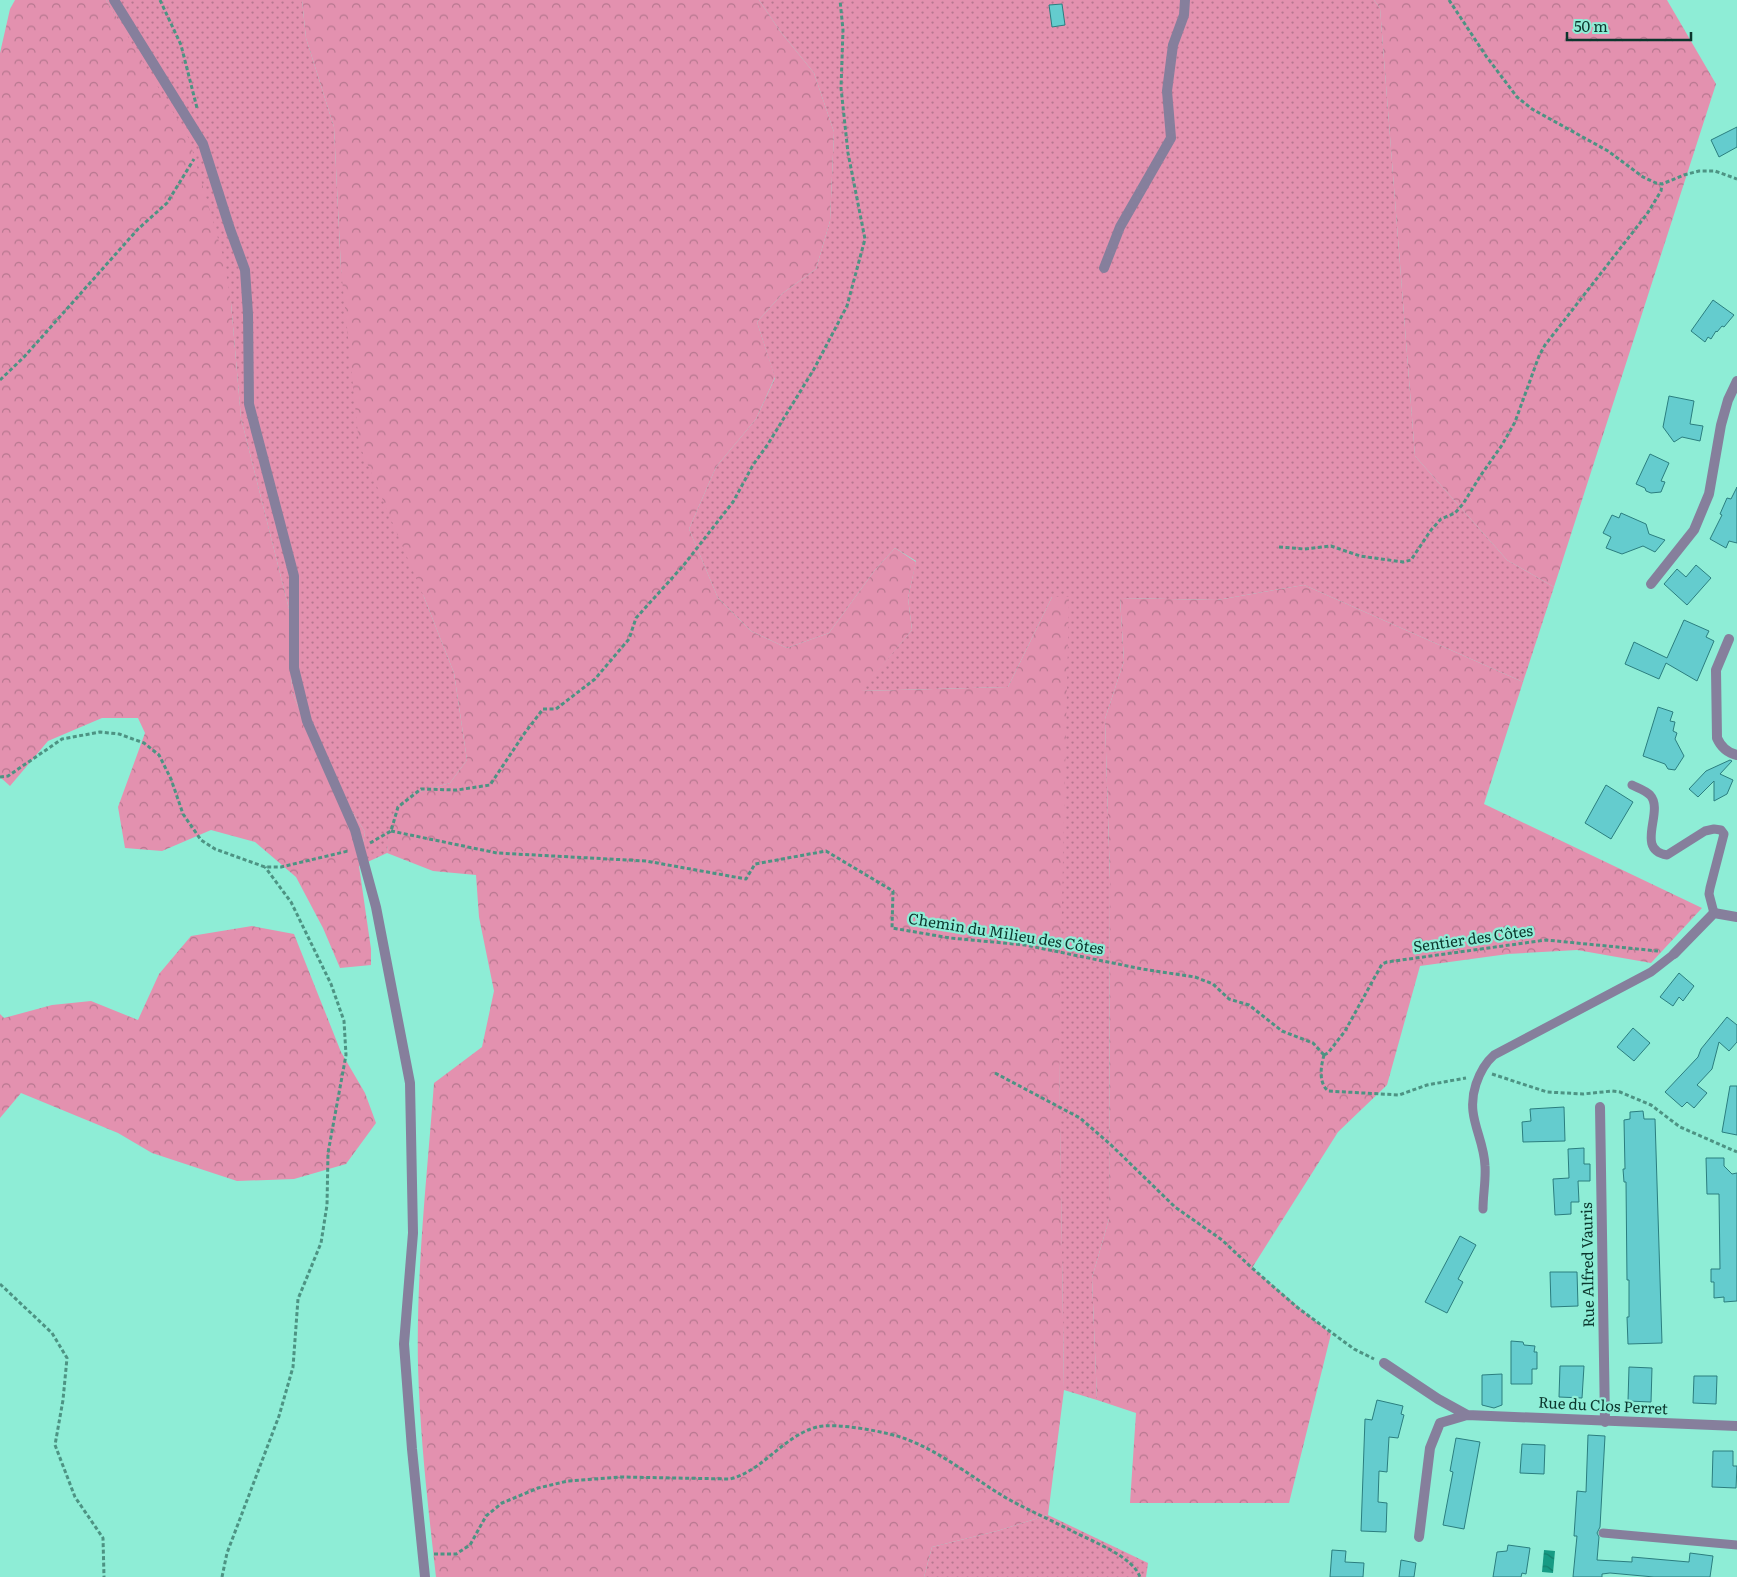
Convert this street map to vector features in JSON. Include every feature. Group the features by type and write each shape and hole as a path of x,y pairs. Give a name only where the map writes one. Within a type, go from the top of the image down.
{"street":[{"path":"114,0 203,144 245,270 250,404 294,576 294,668 307,721 354,830 376,907 410,1083 412,1233 404,1344 425,1577"},
{"path":"1104,268 1120,227 1170,138 1167,92 1173,45 1184,15 1185,0"},
{"path":"1651,584 1694,530 1709,494 1721,425 1728,400 1737,381"},
{"path":"1729,639 1716,670 1717,738 1721,746 1732,754 1737,755"},
{"path":"1674,954 1714,913 1737,917"},
{"name":"Rue Alfred Vauris","path":"1600,1107 1605,1422"},
{"name":"Rue du Clos Perret","path":"1384,1363 1438,1399 1467,1415"},
{"name":"Rue du Clos Perret","path":"1419,1537 1430,1448 1440,1423 1467,1415 1737,1426"}],"lane":[{"path":"1632,785 1646,792 1653,800 1651,837 1652,846 1656,851 1667,855 1705,831 1721,830 1724,834 1709,894 1714,913"},
{"path":"1483,1209 1485,1165 1471,1106 1472,1094 1487,1062 1494,1055 1651,972 1674,954"},
{"path":"1603,1533 1737,1545"}],"path":[{"path":"160,0 181,45 197,111"},
{"path":"0,777 8,776 62,739 100,732 119,734 144,743 159,756 171,779 183,814 201,840 215,849 265,867 281,867 360,848 391,831 398,807 421,789 457,790 490,785 543,709 556,709 595,679 629,639 636,618 683,566 733,502 753,465 817,364 847,306 865,239 848,153 841,88 843,30 840,0"},
{"path":"1449,0 1481,49 1516,97 1532,109 1608,151 1643,177 1662,184 1699,171 1715,171 1737,179"},
{"path":"0,380 24,357 138,229 167,203 203,144"},
{"path":"1279,547 1304,549 1331,546 1360,556 1403,562 1411,560 1431,530 1441,519 1455,513 1470,496 1508,436 1538,356 1647,214 1661,191 1662,184"},
{"name":"Chemin du Milieu des Côtes","path":"391,831 497,853 646,861 746,879 755,864 826,851 893,891 892,928 950,938 1025,945 1204,980 1213,984 1229,999 1249,1005 1275,1027 1313,1043 1324,1054"},
{"path":"222,1577 226,1553 279,1416 293,1367 298,1299 322,1243 327,1205 328,1153 346,1055 344,1021 331,984 291,902 265,867"},
{"name":"Sentier des Côtes","path":"1324,1054 1328,1053 1345,1031 1382,964 1387,962 1546,940 1674,954"},
{"path":"1324,1054 1322,1081 1324,1088 1328,1091 1399,1095 1427,1085 1493,1074 1547,1092 1583,1094 1620,1092 1651,1105 1680,1127 1737,1152"},
{"path":"995,1073 1080,1118 1110,1144 1175,1207 1222,1240 1298,1308 1354,1349 1384,1363"},
{"path":"0,1284 52,1333 67,1358 63,1400 55,1445 75,1496 103,1538 104,1577"},
{"path":"423,1554 456,1554 470,1545 486,1516 502,1503 538,1488 568,1481 621,1477 730,1480 742,1476 795,1437 817,1427 850,1426 905,1438 932,1451 1009,1499 1116,1552 1138,1571 1140,1577"}],"green space":[{"path":"15,0 106,0 189,139 224,259 231,303 241,418 289,609 292,692 325,769 365,832 359,866 371,949 371,965 340,968 323,928 296,877 255,842 211,830 162,851 125,848 118,807 145,733 138,718 102,718 48,741 10,786 0,777 0,53 10,9"},
{"path":"106,0 302,0 306,38 334,127 341,269 424,597 454,673 467,760 450,783 412,794 391,819 387,853 359,866 365,832 325,769 292,692 289,609 241,418 231,303 125,33"},
{"path":"302,0 759,0 780,31 814,73 834,132 830,221 816,269 783,293 757,322 775,377 756,419 716,467 689,529 718,598 751,631 787,648 829,633 875,570 895,548 916,562 908,598 912,630 861,691 1008,687 1052,597 1069,597 1059,1037 1064,1390 1048,1515 997,1531 932,1547 924,1577 436,1577 422,1445 418,1366 423,1224 434,1083 482,1047 494,991 479,917 476,875 433,871 387,853 390,819 412,794 450,783 467,760 454,673 359,444 341,269 334,127 306,38"},
{"path":"759,0 1374,0 1380,8 1415,456 1507,560 1554,587 1523,682 1304,585 1217,600 1120,598 1124,661 1105,719 1110,880 1109,1219 1092,1278 1097,1400 1064,1390 1052,597 1008,687 860,691 912,630 908,598 916,561 895,548 875,570 829,633 787,648 751,631 718,598 689,529 716,467 756,419 775,378 757,322 783,293 816,269 830,221 834,132 814,73 780,31"},
{"path":"1374,0 1667,0 1716,84 1554,587 1507,560 1415,456 1380,8"},
{"path":"1304,585 1523,682 1484,804 1702,908 1651,963 1577,950 1508,954 1420,966 1387,1085 1338,1132 1252,1268 1331,1334 1289,1503 1130,1503 1136,1413 1097,1400 1092,1278 1109,1219 1110,880 1105,719 1124,661 1120,598 1217,600"},
{"path":"252,926 294,934 341,1052 365,1093 376,1123 346,1164 294,1179 237,1181 152,1153 118,1133 21,1093 0,1118 0,1014 4,1018 52,1005 91,1001 138,1020 159,974 191,936"},
{"path":"1048,1515 1148,1563 1146,1577 924,1577 932,1547 997,1531"}],"water":[{"path":"1544,1550 1555,1551 1553,1573 1542,1572"}],"building":[{"path":"1062,4 1065,25 1052,27 1049,5"},
{"path":"1737,127 1737,147 1719,157 1711,140"},
{"path":"1713,300 1734,315 1724,327 1722,326 1716,331 1711,339 1708,337 1705,342 1691,331"},
{"path":"1669,396 1694,401 1690,424 1703,426 1700,441 1682,437 1674,442 1663,427"},
{"path":"1650,454 1669,463 1661,481 1665,482 1661,492 1651,493 1636,484"},
{"path":"1737,487 1737,543 1729,541 1726,548 1710,539 1722,515 1720,514 1727,498 1731,499"},
{"path":"1621,513 1646,524 1649,534 1665,540 1655,552 1643,546 1622,554 1606,548 1611,537 1603,533 1612,515 1619,518"},
{"path":"1696,565 1711,578 1687,605 1664,584 1677,569 1686,577"},
{"path":"1684,620 1709,631 1706,637 1714,641 1697,681 1666,663 1659,679 1625,664 1634,642 1667,658"},
{"path":"1658,707 1673,712 1670,721 1675,722 1673,731 1677,733 1675,739 1684,756 1675,770 1668,769 1665,764 1643,756"},
{"path":"1730,760 1732,761 1720,774 1733,780 1727,794 1714,801 1714,781 1698,797 1689,789 1706,771"},
{"path":"1606,785 1633,802 1611,839 1585,823"},
{"path":"1679,973 1694,986 1683,1001 1679,997 1673,1006 1660,997"},
{"path":"1727,1017 1737,1025 1737,1042 1729,1051 1719,1042 1712,1069 1697,1085 1707,1093 1694,1108 1687,1102 1682,1107 1665,1092 1698,1057 1701,1049"},
{"path":"1633,1028 1650,1043 1634,1061 1617,1047"},
{"path":"1730,1086 1737,1086 1737,1135 1722,1132"},
{"path":"1564,1107 1565,1141 1523,1142 1522,1122 1531,1121 1530,1109"},
{"path":"1643,1111 1644,1119 1655,1119 1662,1343 1628,1344 1629,1280 1627,1280 1626,1182 1624,1182 1623,1169 1625,1169 1624,1120 1630,1119 1630,1112"},
{"path":"1584,1148 1584,1164 1590,1164 1590,1181 1578,1181 1579,1202 1571,1202 1571,1214 1555,1215 1553,1179 1569,1178 1568,1149"},
{"path":"1706,1158 1724,1158 1724,1166 1732,1174 1737,1173 1737,1301 1724,1302 1724,1297 1714,1298 1714,1282 1711,1282 1711,1269 1720,1269 1719,1194 1707,1194"},
{"path":"1460,1236 1476,1245 1458,1279 1463,1282 1447,1313 1425,1302"},
{"path":"1550,1272 1577,1272 1578,1306 1551,1307"},
{"path":"1511,1341 1535,1346 1534,1352 1537,1352 1537,1369 1532,1369 1532,1384 1511,1384"},
{"path":"1560,1366 1584,1366 1582,1398 1559,1397"},
{"path":"1629,1367 1652,1368 1651,1402 1628,1401"},
{"path":"1502,1374 1502,1405 1494,1408 1482,1405 1482,1375"},
{"path":"1694,1376 1717,1376 1716,1404 1693,1403"},
{"path":"1377,1400 1403,1406 1401,1414 1404,1415 1398,1438 1389,1437 1387,1472 1379,1471 1378,1502 1387,1503 1386,1532 1361,1531 1365,1419 1372,1420"},
{"path":"1588,1435 1605,1436 1600,1527 1597,1533 1599,1537 1597,1560 1632,1562 1632,1557 1689,1562 1690,1553 1713,1556 1710,1577 1654,1577 1610,1573 1602,1574 1602,1577 1573,1577 1577,1536 1574,1536 1577,1491 1586,1492"},
{"path":"1456,1438 1480,1442 1464,1529 1443,1525 1453,1472 1450,1471"},
{"path":"1522,1444 1545,1445 1544,1474 1520,1473"},
{"path":"1713,1451 1733,1451 1733,1466 1737,1466 1736,1488 1712,1487"},
{"path":"1508,1545 1530,1548 1526,1574 1522,1573 1521,1577 1493,1577 1497,1552 1507,1551"},
{"path":"1332,1550 1346,1551 1345,1562 1364,1563 1363,1577 1330,1577"},
{"path":"1401,1560 1416,1563 1414,1577 1399,1577"}]}
